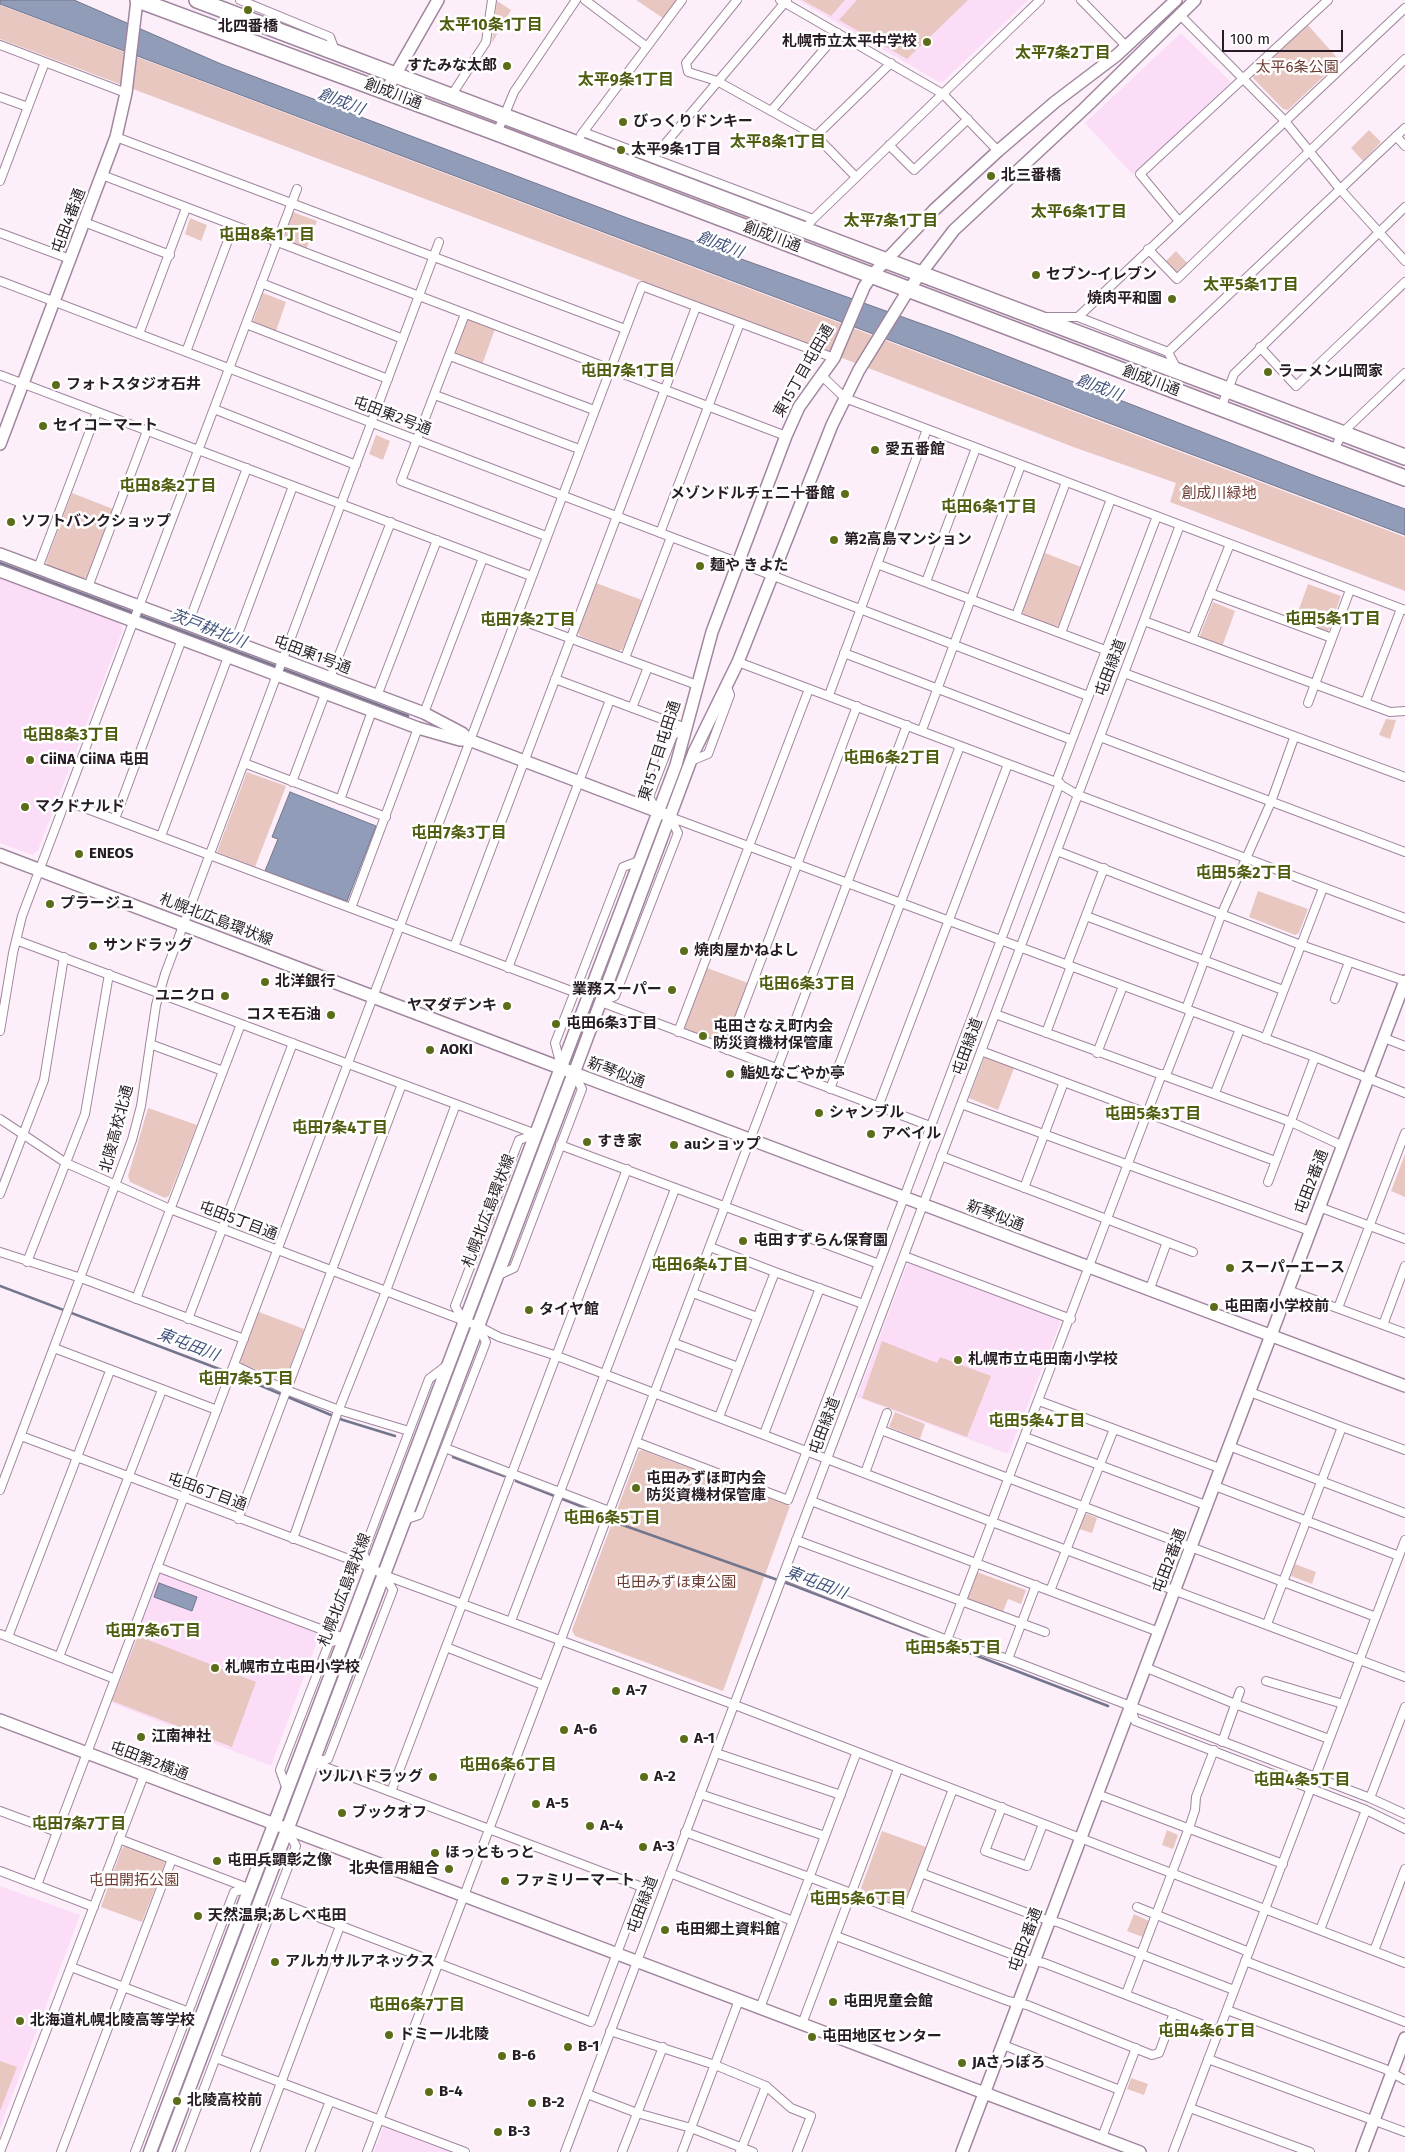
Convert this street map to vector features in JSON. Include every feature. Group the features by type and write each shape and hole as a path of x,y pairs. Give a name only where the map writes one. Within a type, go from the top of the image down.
{"highway":[{"name":"創成川通","path":"137,0 386,91 1405,478"},
{"name":"創成川通","path":"197,0 504,116 580,138 809,224 920,274 1405,457"}],"main road":[{"name":"札幌北広島環状線","path":"0,855 574,1073 497,1276"},
{"name":"札幌北広島環状線","path":"150,2152 370,1567 561,1068"},
{"path":"478,1326 497,1276"},
{"name":"札幌北広島環状線","path":"165,2152 478,1326"}],"street":[{"name":"屯田4番通","path":"0,444 116,137 126,93 137,0"},
{"path":"240,0 330,37 336,52"},
{"path":"386,91 438,0"},
{"path":"451,96 486,42 492,0"},
{"path":"497,133 514,92 576,0"},
{"path":"585,0 647,47"},
{"path":"682,0 580,138 653,158 809,224 1040,0"},
{"path":"737,0 686,63 688,72 717,81 816,136 856,177"},
{"path":"1081,0 1126,46"},
{"name":"東15丁目屯田通","path":"574,1073 691,761 738,662 774,576 832,424 874,344 909,289 954,230 1085,108 1195,0"},
{"path":"1178,220 1140,174 1328,0"},
{"path":"653,158 784,1 943,94 998,151"},
{"path":"1171,2 1179,14 1284,120 1340,190 1405,261"},
{"name":"東15丁目屯田通","path":"561,1068 676,765 712,632 740,563 786,436 799,407 834,358 861,295 872,275 934,210 998,151 1055,102 1126,46 1171,2"},
{"path":"1078,317 1178,220 1405,8"},
{"path":"771,111 838,33"},
{"path":"0,45 126,93"},
{"path":"1148,249 1177,279 1405,59"},
{"path":"0,181 45,62"},
{"path":"816,136 891,63"},
{"path":"0,97 28,107"},
{"path":"889,145 914,170 968,119"},
{"path":"1168,352 1405,128"},
{"path":"1396,136 1405,146"},
{"path":"116,137 625,329"},
{"path":"102,175 234,227 786,436"},
{"path":"0,1031 22,916 297,189"},
{"path":"1221,408 1234,374 1405,207"},
{"path":"139,334 186,208"},
{"path":"84,222 170,255"},
{"path":"186,352 234,227"},
{"path":"0,233 70,259"},
{"name":"北陵高校北通","path":"54,1348 116,1185 141,1106 159,992 440,242"},
{"name":"屯田東2号通","path":"0,281 774,576 860,611 1088,696"},
{"path":"1260,347 1296,386 1405,282"},
{"path":"261,283 403,339"},
{"path":"37,1885 642,286 834,358"},
{"path":"454,947 696,307"},
{"path":"465,314 401,481 546,536"},
{"path":"1036,317 1078,317 1168,352 1179,371"},
{"path":"660,533 740,323"},
{"path":"246,324 388,379"},
{"path":"450,356 594,410"},
{"path":"1334,451 1342,432 1405,373"},
{"path":"0,375 531,576"},
{"path":"822,376 845,398 1403,609 1365,703"},
{"path":"435,395 580,449"},
{"path":"214,410 356,465"},
{"path":"38,568 97,412"},
{"path":"829,695 927,429"},
{"path":"88,587 147,431"},
{"path":"926,582 976,448"},
{"path":"922,730 1021,465"},
{"path":"188,624 247,468"},
{"path":"1016,616 1066,482"},
{"path":"235,642 293,486"},
{"path":"1061,633 1111,499"},
{"path":"636,1442 788,1500 904,1198 1088,696 1157,516"},
{"path":"330,678 391,522"},
{"name":"屯田緑道","path":"565,2152 1180,525"},
{"path":"625,658 671,537"},
{"path":"377,696 437,540"},
{"path":"1192,639 1230,544"},
{"name":"屯田東1号通","path":"0,554 88,587 182,639 228,657 330,678 424,713 462,733 469,740"},
{"path":"424,713 484,558"},
{"path":"877,564 1106,650"},
{"name":"屯田東1号通","path":"0,571 136,614 188,624 235,642 325,694 418,728 460,740 469,740 670,817"},
{"path":"1308,703 1350,590"},
{"path":"1210,593 1332,638"},
{"path":"515,618 697,685"},
{"path":"1144,621 1390,712 1405,711"},
{"path":"115,819 182,639"},
{"path":"844,652 1072,740"},
{"path":"161,836 228,657"},
{"path":"738,662 1058,782 1078,795 1405,918"},
{"path":"632,708 648,667"},
{"path":"1124,673 1294,738 1405,777"},
{"path":"555,679 686,728"},
{"path":"678,1032 809,688"},
{"path":"292,782 325,694"},
{"path":"508,968 610,700"},
{"path":"727,1050 857,706"},
{"path":"340,800 372,711"},
{"path":"367,2152 907,725"},
{"path":"351,908 418,728"},
{"path":"1100,738 1405,852"},
{"path":"947,1640 1189,1010 1222,913 1271,802 1294,738"},
{"path":"830,1089 960,746"},
{"path":"244,763 386,817"},
{"path":"878,1106 1008,764"},
{"path":"66,800 574,992"},
{"path":"670,817 798,863 900,904 948,920 1315,1057 1405,1093"},
{"path":"1057,851 1301,945 1405,981"},
{"path":"561,1068 555,1043 574,992 623,867 639,861"},
{"path":"1046,1033 1104,868"},
{"path":"1265,1039 1322,888"},
{"path":"1086,916 1284,990"},
{"path":"16,940 536,1134"},
{"path":"0,1194 44,1080 64,957"},
{"path":"1335,999 1349,962"},
{"path":"27,1262 85,1114 109,974"},
{"name":"屯田2番通","path":"962,2152 1222,1469 1367,1077 1401,1002 1405,981"},
{"path":"1097,1053 1123,986"},
{"path":"602,1002 930,1126"},
{"path":"995,1014 1097,1053 1164,1075 1291,1122 1343,1146"},
{"path":"136,1299 241,1024"},
{"path":"1214,1093 1240,1029"},
{"path":"1384,1038 1405,1046"},
{"path":"188,1318 293,1043"},
{"path":"150,1044 223,1071"},
{"path":"981,1051 1275,1161"},
{"path":"1268,1182 1315,1057"},
{"path":"497,1276 514,1268 582,1089 574,1073"},
{"name":"新琴似通","path":"574,1073 1405,1386"},
{"path":"1024,1188 1064,1082"},
{"path":"238,1518 402,1084"},
{"path":"293,1539 337,1415 456,1104"},
{"path":"961,1104 1310,1231"},
{"name":"屯田5丁目通","path":"0,1119 66,1163 170,1209 464,1320 499,1337 654,1392 992,1522 1175,1589 1405,1677"},
{"path":"1338,1308 1405,1133"},
{"path":"560,1145 878,1264"},
{"path":"942,1156 1193,1252"},
{"path":"391,1792 627,1169"},
{"path":"511,1621 675,1189"},
{"path":"1319,1207 1405,1239"},
{"path":"1149,1291 1167,1242"},
{"path":"710,1247 863,1304"},
{"path":"0,1252 81,1278 244,1339"},
{"path":"904,1256 1071,1319"},
{"path":"1382,1325 1405,1266"},
{"path":"719,1417 774,1272"},
{"path":"764,1434 820,1288"},
{"path":"1288,1290 1405,1333"},
{"path":"692,1293 757,1317"},
{"path":"404,1520 419,1515 486,1342 478,1326"},
{"path":"674,1343 738,1367"},
{"path":"0,1490 54,1348 217,1410"},
{"path":"370,1567 363,1553 409,1431 430,1379 447,1365"},
{"path":"8,1637 75,1457 110,1370"},
{"path":"232,1371 337,1415 409,1431"},
{"path":"60,1657 162,1390"},
{"path":"1250,1392 1405,1450"},
{"path":"1039,1401 1222,1469"},
{"path":"865,1473 887,1413"},
{"path":"1267,1624 1342,1427"},
{"path":"1050,1591 1114,1429"},
{"path":"881,1430 1376,1617"},
{"name":"屯田6丁目通","path":"21,1436 370,1567 384,1575 734,1705 856,1754 1002,1807 1405,1963"},
{"path":"1025,1437 1208,1506"},
{"path":"1229,1446 1405,1513"},
{"path":"445,1448 512,1473 558,1497 607,1516"},
{"path":"1215,1486 1399,1556"},
{"path":"811,1501 1159,1632"},
{"path":"796,1540 1045,1632"},
{"path":"1173,2152 1405,1540"},
{"path":"157,1567 344,1638"},
{"path":"781,1579 947,1640 1008,1659 1370,1798 1405,1814"},
{"path":"1008,1659 1036,1585"},
{"path":"0,1634 115,1679"},
{"path":"446,1647 544,1685"},
{"path":"1147,1668 1235,1704 1329,1739"},
{"path":"1266,1681 1343,1704"},
{"path":"1222,1742 1240,1691"},
{"path":"1131,1707 1135,1721 1366,1810 1405,1829"},
{"path":"1370,1798 1405,1708"},
{"name":"屯田第2横通","path":"0,1720 1140,2152"},
{"path":"1126,1994 1196,1810 1196,1797 1214,1750"},
{"path":"716,1752 841,1795"},
{"path":"760,2008 856,1754"},
{"path":"276,1901 591,2022 642,1887 312,1762"},
{"path":"802,2024 898,1769"},
{"path":"0,2152 144,1775"},
{"path":"906,1913 953,1789"},
{"path":"700,1794 825,1836"},
{"path":"1097,1794 1188,1830 1283,1864"},
{"path":"1002,1807 985,1850 1027,1866 1043,1824"},
{"path":"1320,1930 1366,1810"},
{"path":"0,1811 57,1832"},
{"path":"180,2152 296,1846 287,1830"},
{"path":"685,1832 1126,1994 1219,2031"},
{"path":"119,1839 250,1888"},
{"path":"61,2152 172,1859"},
{"path":"1374,1951 1405,1869"},
{"path":"0,1871 94,1907"},
{"path":"670,1873 793,1921"},
{"path":"921,1873 1142,1953 1234,1990"},
{"path":"135,2152 234,1892 250,1888"},
{"path":"1137,1908 1249,1952"},
{"path":"255,2152 340,1926"},
{"path":"836,1936 1152,2055 1159,2053 1174,2013"},
{"path":"1245,1961 1405,2022"},
{"path":"71,1967 189,2012"},
{"path":"682,2152 739,2000"},
{"path":"1227,2010 1385,2069 1392,2075 1405,2080"},
{"path":"610,2031 715,2065 766,2086 791,2108 811,2116 797,2152"},
{"path":"1362,2152 1405,2038"},
{"path":"1002,2045 1120,2090"},
{"path":"622,2152 663,2047"},
{"path":"1102,2137 1136,2048"},
{"path":"216,2058 465,2152"},
{"path":"1208,2059 1405,2132"},
{"path":"741,2149 766,2086"},
{"path":"587,2094 637,2113 691,2128 741,2149 753,2152"},
{"path":"310,2152 330,2100"},
{"path":"1190,2108 1310,2152"}],"shaded area":[{"name":"札幌市立太平中学校","path":"798,0 1028,0 944,81 939,82"},
{"path":"1181,33 1231,82 1133,175 1085,123"},
{"path":"0,576 120,622 123,629 38,850 32,855 0,843"},
{"name":"札幌市立屯田南小学校","path":"911,1264 1058,1319 1060,1323 1008,1454 857,1397 907,1265"},
{"name":"札幌市立屯田小学校","path":"160,1573 320,1634 271,1766 110,1702"},
{"name":"北海道札幌北陵高等学校","path":"0,1886 80,1915 0,2128"},
{"path":"384,2126 452,2152 374,2152"}],"green space":[{"path":"636,0 677,0 663,18"},
{"path":"802,0 845,0 831,16"},
{"path":"857,0 968,0 907,59 839,20"},
{"path":"497,1 511,10 492,43"},
{"name":"創成川緑地","path":"0,5 1405,537 1405,591 1170,502 1176,483 1076,448 590,261 0,39"},
{"name":"太平6条公園","path":"1307,24 1340,61 1288,110 1283,109 1253,78"},
{"path":"1369,130 1381,142 1363,161 1351,148"},
{"path":"293,212 317,221 306,250 282,241"},
{"path":"190,218 207,225 201,241 185,234"},
{"path":"1176,251 1188,264 1176,276 1164,263"},
{"path":"263,293 286,302 276,331 253,322"},
{"path":"465,314 496,326 481,368 450,356"},
{"path":"376,435 390,441 383,460 369,454"},
{"path":"72,493 113,509 87,577 83,579 48,566 46,562"},
{"path":"1045,553 1081,567 1059,625 1055,626 1024,615 1022,611"},
{"path":"596,583 642,600 623,649 618,651 580,636 578,632"},
{"path":"1308,584 1341,596 1328,632 1295,620"},
{"path":"1213,602 1235,611 1222,647 1199,638"},
{"path":"1386,719 1396,720 1390,739 1379,735"},
{"path":"247,772 286,786 255,867 217,852"},
{"path":"1258,891 1308,909 1299,933 1295,935 1249,917"},
{"path":"707,968 748,983 722,1050 682,1034"},
{"path":"985,1056 1014,1068 998,1110 969,1098"},
{"path":"148,1108 197,1125 169,1196 165,1198 130,1182 128,1176"},
{"path":"1405,1154 1405,1197 1391,1191"},
{"path":"259,1312 304,1329 286,1378 282,1379 242,1364 240,1361"},
{"path":"882,1341 937,1363 940,1357 991,1376 967,1437 862,1398"},
{"path":"895,1412 925,1424 920,1439 889,1427"},
{"name":"屯田みずほ東公園","path":"642,1450 790,1506 723,1691 575,1636 572,1630 639,1451"},
{"path":"1087,1514 1097,1518 1092,1533 1079,1529 1084,1515"},
{"path":"1295,1564 1316,1572 1312,1584 1291,1576"},
{"path":"977,1572 1026,1590 1021,1604 1008,1599 1003,1612 967,1599"},
{"path":"138,1636 256,1682 232,1747 112,1701"},
{"path":"1167,1830 1178,1835 1173,1849 1162,1845"},
{"path":"882,1831 926,1847 904,1905 901,1906 862,1892 861,1888"},
{"name":"屯田開拓公園","path":"125,1846 163,1860 165,1863 142,1922 101,1907 122,1848"},
{"path":"1134,1914 1149,1921 1143,1937 1127,1931"},
{"path":"0,2061 17,2067 0,2111"},
{"path":"1131,2078 1148,2084 1144,2095 1127,2089"}],"water":[{"path":"0,0 74,0 221,64 630,219 950,334 1405,509 1405,535 0,4"},
{"path":"290,792 376,826 347,901 265,871 278,839 272,837"},
{"path":"159,1583 197,1597 192,1611 154,1597"}],"waterway":[{"name":"茨戸耕北川","path":"0,563 408,716"},
{"name":"東屯田川","path":"0,1286 235,1375 343,1420 395,1436"},
{"name":"東屯田川","path":"453,1457 504,1476"},
{"name":"東屯田川","path":"516,1481 601,1514 617,1523 792,1585 1108,1706"}],"place":[{"name":"北四番橋","path":"248,10"},
{"name":"札幌市立太平中学校","path":"927,42"},
{"name":"すたみな太郎","path":"507,66"},
{"name":"びっくりドンキー","path":"623,122"},
{"name":"太平9条1丁目","path":"621,150"},
{"name":"北三番橋","path":"991,176"},
{"name":"セブン-イレブン","path":"1036,275"},
{"name":"焼肉平和園","path":"1172,299"},
{"name":"ラーメン山岡家","path":"1268,372"},
{"name":"フォトスタジオ石井","path":"56,385"},
{"name":"セイコーマート","path":"43,426"},
{"name":"愛五番館","path":"875,450"},
{"name":"メゾンドルチェ二十番館","path":"845,494"},
{"name":"ソフトバンクショップ","path":"11,522"},
{"name":"第2高島マンション","path":"834,540"},
{"name":"麺や きよた","path":"700,566"},
{"name":"CiiNA CiiNA 屯田","path":"30,760"},
{"name":"マクドナルド","path":"25,807"},
{"name":"ENEOS","path":"79,854"},
{"name":"プラージュ","path":"50,904"},
{"name":"サンドラッグ","path":"93,946"},
{"name":"焼肉屋かねよし","path":"684,951"},
{"name":"北洋銀行","path":"265,982"},
{"name":"業務スーパー","path":"672,990"},
{"name":"ユニクロ","path":"225,996"},
{"name":"ヤマダデンキ","path":"507,1006"},
{"name":"コスモ石油","path":"331,1015"},
{"name":"屯田6条3丁目","path":"556,1024"},
{"name":"屯田さなえ町内会 防災資機材保管庫","path":"703,1036"},
{"name":"AOKI","path":"430,1050"},
{"name":"鮨処なごやか亭","path":"730,1074"},
{"name":"シャンブル","path":"819,1113"},
{"name":"アベイル","path":"871,1134"},
{"name":"すき家","path":"587,1142"},
{"name":"auショップ","path":"674,1145"},
{"name":"屯田すずらん保育園","path":"743,1241"},
{"name":"スーパーエース","path":"1230,1268"},
{"name":"屯田南小学校前","path":"1214,1307"},
{"name":"タイヤ館","path":"529,1310"},
{"name":"札幌市立屯田南小学校","path":"958,1360"},
{"name":"屯田みずほ町内会 防災資機材保管庫","path":"636,1488"},
{"name":"札幌市立屯田小学校","path":"215,1668"},
{"name":"A-7","path":"616,1691"},
{"name":"A-6","path":"564,1730"},
{"name":"江南神社","path":"141,1737"},
{"name":"A-1","path":"684,1739"},
{"name":"ツルハドラッグ","path":"433,1777"},
{"name":"A-2","path":"644,1777"},
{"name":"A-5","path":"536,1804"},
{"name":"ブックオフ","path":"342,1813"},
{"name":"A-4","path":"590,1826"},
{"name":"A-3","path":"643,1847"},
{"name":"ほっともっと","path":"435,1853"},
{"name":"屯田兵顕彰之像","path":"217,1861"},
{"name":"北央信用組合","path":"449,1869"},
{"name":"ファミリーマート","path":"505,1881"},
{"name":"天然温泉;あしべ屯田","path":"198,1916"},
{"name":"屯田郷土資料館","path":"665,1930"},
{"name":"アルカサルアネックス","path":"275,1962"},
{"name":"屯田児童会館","path":"833,2002"},
{"name":"北海道札幌北陵高等学校","path":"20,2021"},
{"name":"ドミール北陵","path":"389,2035"},
{"name":"屯田地区センター","path":"812,2037"},
{"name":"B-1","path":"568,2047"},
{"name":"B-6","path":"502,2056"},
{"name":"JAさっぽろ","path":"962,2063"},
{"name":"B-4","path":"429,2092"},
{"name":"北陵高校前","path":"177,2101"},
{"name":"B-2","path":"532,2103"},
{"name":"B-3","path":"498,2132"}],"district":[{"name":"太平10条1丁目","path":"491,26"},
{"name":"太平7条2丁目","path":"1063,54"},
{"name":"太平9条1丁目","path":"626,81"},
{"name":"太平8条1丁目","path":"778,143"},
{"name":"太平6条1丁目","path":"1079,213"},
{"name":"太平7条1丁目","path":"891,222"},
{"name":"屯田8条1丁目","path":"267,236"},
{"name":"太平5条1丁目","path":"1251,286"},
{"name":"屯田7条1丁目","path":"628,372"},
{"name":"屯田8条2丁目","path":"168,487"},
{"name":"屯田6条1丁目","path":"989,508"},
{"name":"屯田5条1丁目","path":"1333,620"},
{"name":"屯田7条2丁目","path":"528,621"},
{"name":"屯田8条3丁目","path":"71,736"},
{"name":"屯田6条2丁目","path":"892,759"},
{"name":"屯田7条3丁目","path":"459,834"},
{"name":"屯田5条2丁目","path":"1244,874"},
{"name":"屯田6条3丁目","path":"807,985"},
{"name":"屯田5条3丁目","path":"1153,1115"},
{"name":"屯田7条4丁目","path":"340,1129"},
{"name":"屯田6条4丁目","path":"700,1266"},
{"name":"屯田7条5丁目","path":"246,1380"},
{"name":"屯田5条4丁目","path":"1037,1422"},
{"name":"屯田6条5丁目","path":"612,1519"},
{"name":"屯田7条6丁目","path":"153,1632"},
{"name":"屯田5条5丁目","path":"953,1649"},
{"name":"屯田6条6丁目","path":"508,1766"},
{"name":"屯田4条5丁目","path":"1302,1781"},
{"name":"屯田7条7丁目","path":"79,1825"},
{"name":"屯田5条6丁目","path":"858,1900"},
{"name":"屯田6条7丁目","path":"417,2006"},
{"name":"屯田4条6丁目","path":"1207,2032"}],"water label":[{"name":"創成川","path":"341,102"},
{"name":"創成川","path":"720,245"},
{"name":"創成川","path":"1099,388"}]}
